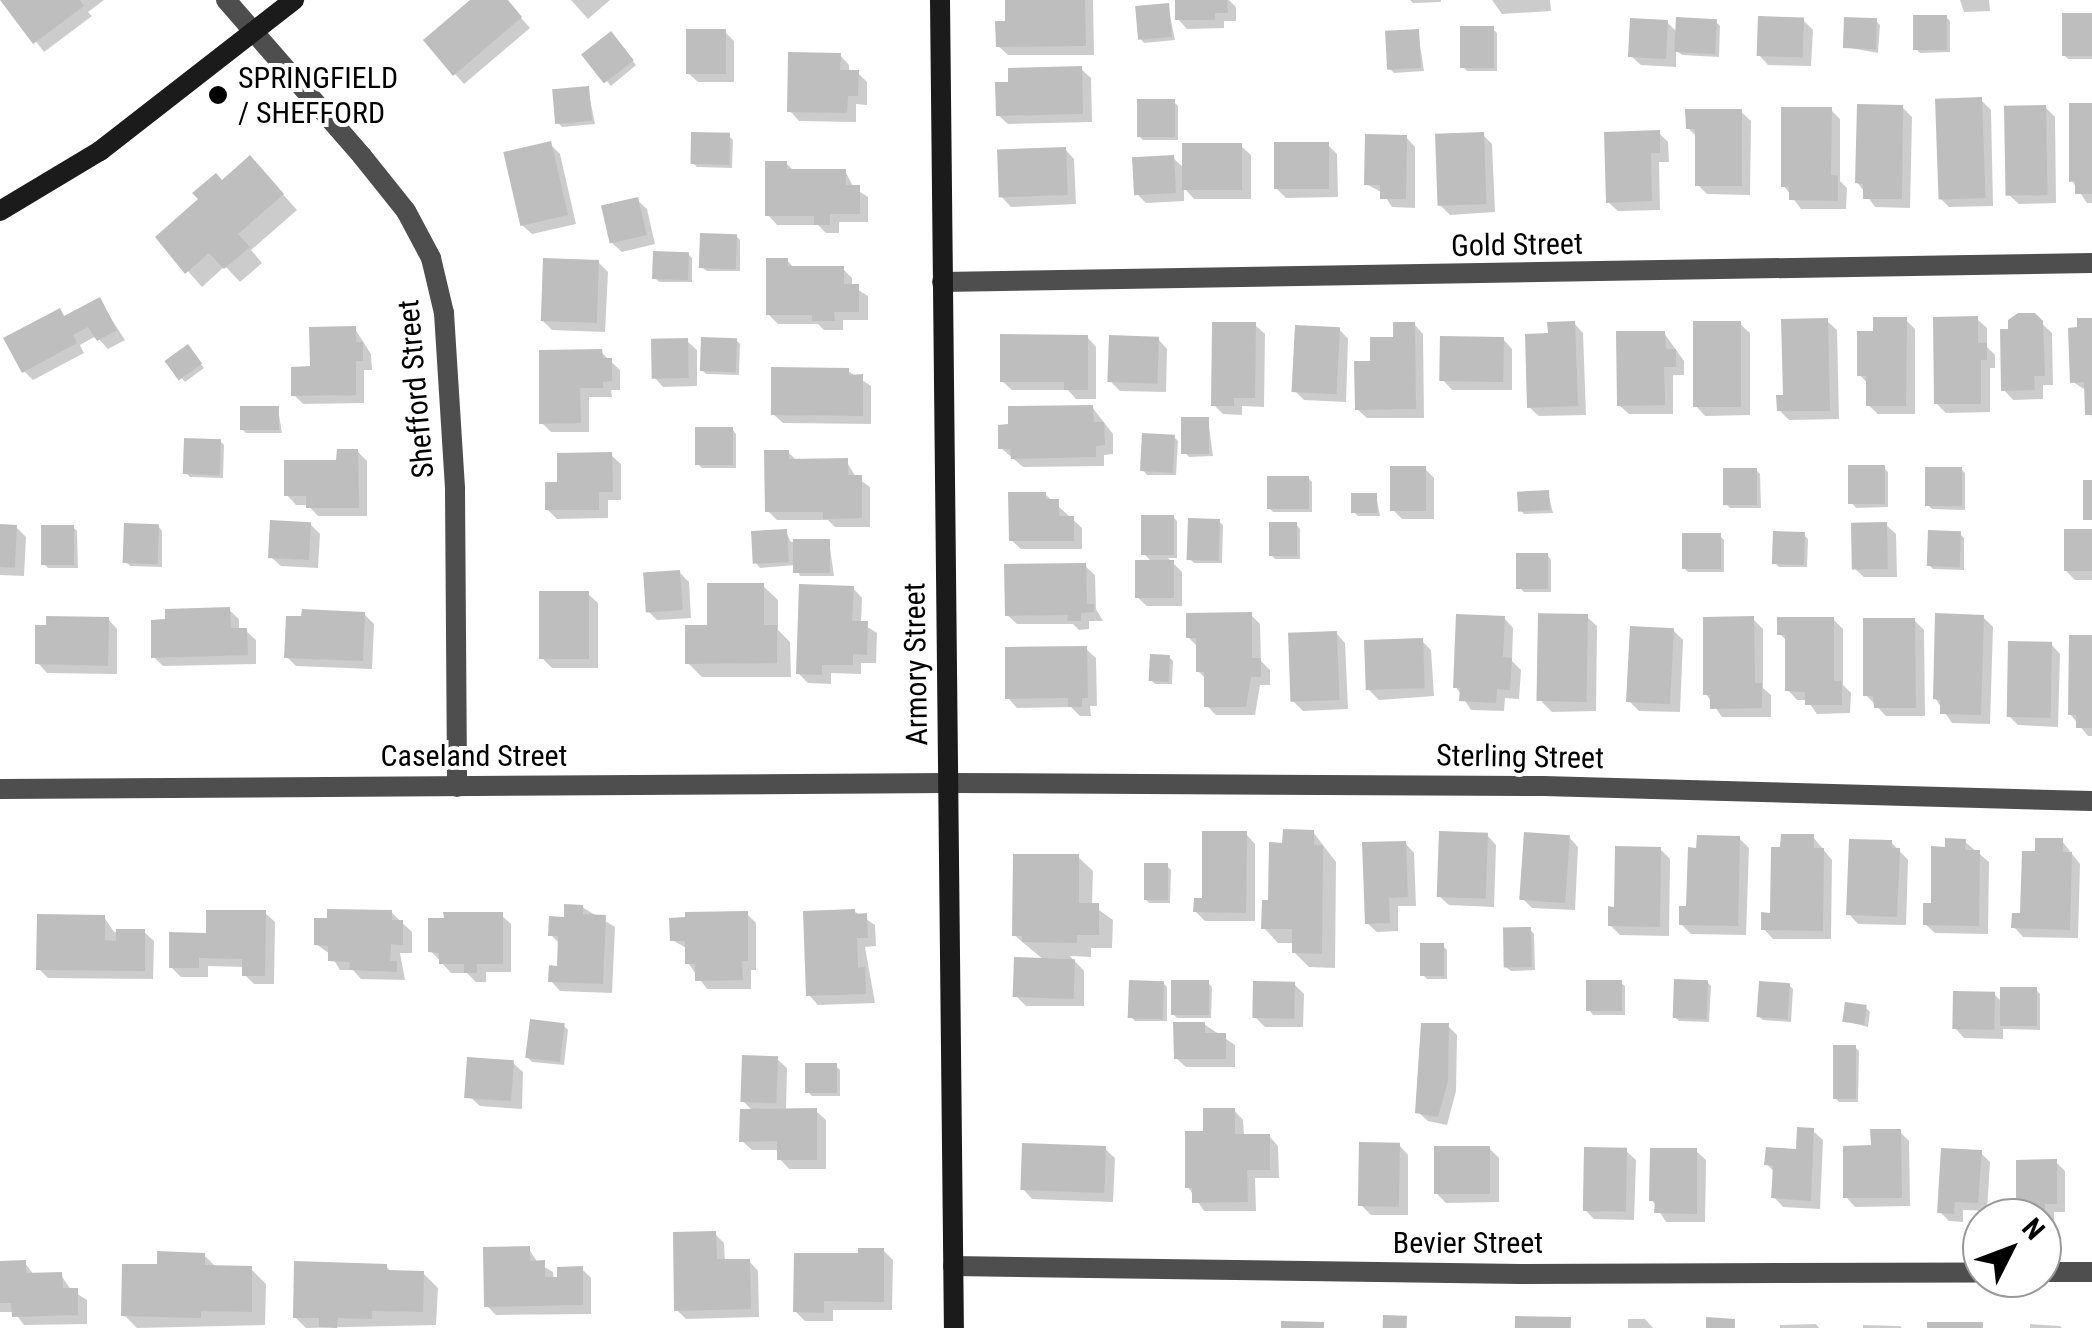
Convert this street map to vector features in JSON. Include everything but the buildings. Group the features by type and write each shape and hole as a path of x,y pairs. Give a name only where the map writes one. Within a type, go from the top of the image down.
{"main road":[{"path":"0,211 100,151 294,0"},
{"name":"Armory Street","path":"940,0 954,1328"}],"street":[{"name":"Shefford Street","path":"226,0 406,211 431,258 444,313 455,490 457,786"},
{"name":"Gold Street","path":"942,282 2092,263"},
{"name":"Caseland Street","path":"0,789 948,784"},
{"name":"Sterling Street","path":"948,784 1543,786 2092,802"},
{"name":"Bevier Street","path":"953,1266 1521,1274 1962,1272"},
{"path":"2062,1272 2092,1272"}],"place":[{"name":"SPRINGFIELD / SHEFFORD","path":"218,95"}]}
